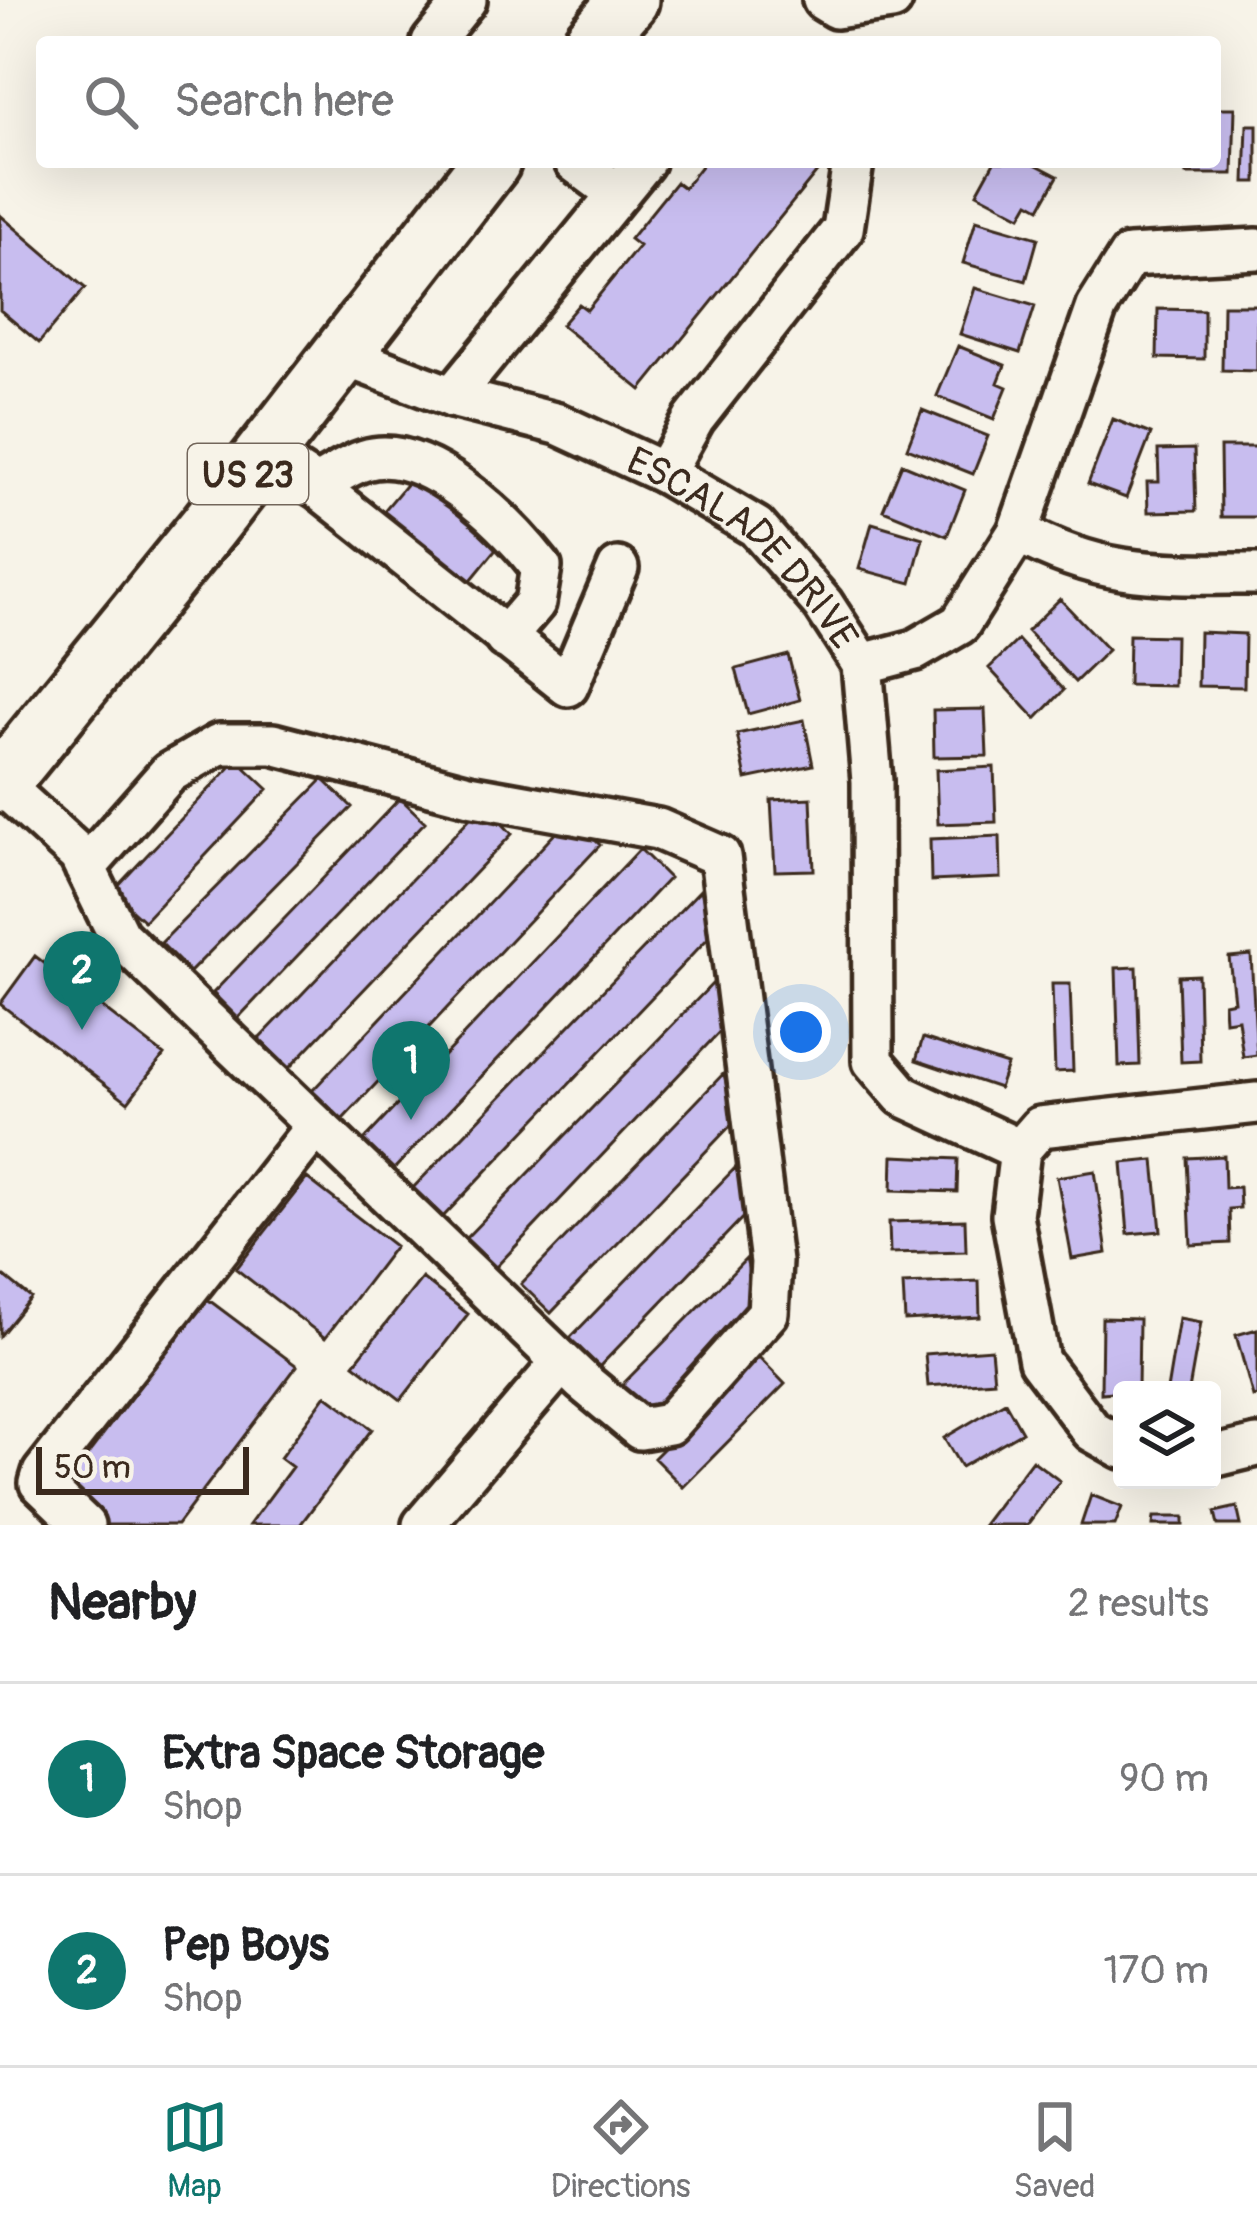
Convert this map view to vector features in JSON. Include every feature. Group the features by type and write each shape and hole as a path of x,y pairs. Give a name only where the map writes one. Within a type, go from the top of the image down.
{"highway":[{"path":"598,36 628,0"},
{"name":"US 23","path":"0,783 486,168"}],"street":[{"path":"437,36 466,0"},
{"path":"830,4 892,0"},
{"path":"583,168 618,194"},
{"path":"452,397 639,168"},
{"path":"664,473 694,418 844,229 852,168"},
{"path":"862,664 915,650 960,625 1018,532 1096,307 1129,256 1195,248 1257,249"},
{"name":"ESCALADE DRIVE","path":"340,354 452,397 558,424 664,473 757,526 823,604 862,664 872,782 874,1061 881,1077 903,1096 1020,1150"},
{"path":"264,452 315,486 568,686 618,568"},
{"path":"315,486 368,458 424,465 468,495 517,536 541,567 535,603 505,638"},
{"path":"1018,532 1062,556 1125,574 1257,574"},
{"path":"0,783 79,856 85,868 119,936 562,1362 640,1429 669,1424 768,1313 771,1262 720,856 658,829 469,795 273,744 219,744 169,773 85,868"},
{"path":"1113,1443 1092,1431 1040,1361 1012,1216 1020,1150 1040,1127 1119,1114 1257,1102"},
{"path":"85,1525 40,1484 43,1473 316,1126"},
{"path":"423,1525 562,1362"},
{"path":"1221,1455 1257,1446"}],"building":[{"path":"1221,108 1235,108 1233,174 1186,174 1186,168 1221,168"},
{"path":"1247,125 1257,125 1257,182 1245,182"},
{"path":"699,168 820,168 641,390 561,325 579,304 587,310 639,246 630,239 676,182 684,188"},
{"path":"991,168 1043,168 1058,176 1040,208 1029,202 1021,216 977,193"},
{"path":"0,215 85,288 39,343 0,310"},
{"path":"976,220 1038,238 1026,281 963,263"},
{"path":"975,288 1035,306 1020,353 960,334"},
{"path":"1223,305 1257,305 1257,371 1222,370"},
{"path":"1158,309 1204,310 1204,359 1157,358"},
{"path":"958,346 1005,365 998,383 1007,387 994,419 937,396"},
{"path":"922,410 988,436 973,474 907,448"},
{"path":"1113,419 1151,434 1126,498 1088,484"},
{"path":"1220,447 1257,447 1257,517 1221,517"},
{"path":"1194,449 1196,511 1148,512 1147,482 1159,482 1158,450"},
{"path":"902,464 965,490 947,536 883,510"},
{"path":"414,475 499,546 467,585 382,513"},
{"path":"872,523 923,538 911,583 859,569"},
{"path":"1060,599 1108,650 1075,682 1027,631"},
{"path":"1199,632 1245,634 1244,687 1198,686"},
{"path":"1129,635 1175,636 1174,686 1128,685"},
{"path":"1018,640 1064,690 1036,719 989,668"},
{"path":"788,655 800,700 748,714 736,669"},
{"path":"985,709 987,756 934,757 933,710"},
{"path":"804,720 813,765 746,779 737,734"},
{"path":"237,760 268,789 144,921 112,892"},
{"path":"994,767 996,822 938,824 936,770"},
{"path":"323,779 352,807 190,972 161,943"},
{"path":"400,798 425,822 238,1018 213,993"},
{"path":"811,798 814,870 775,871 771,800"},
{"path":"473,815 498,819 512,834 289,1068 259,1039"},
{"path":"562,826 585,830 600,845 342,1120 312,1091"},
{"path":"1000,836 1001,878 931,881 930,839"},
{"path":"640,849 669,878 393,1170 363,1141"},
{"path":"701,889 711,935 440,1220 410,1191"},
{"path":"1251,955 1257,1055 1243,1057 1238,1019 1225,1021 1224,1003 1234,1001 1229,957"},
{"path":"35,956 164,1055 128,1102 0,1004"},
{"path":"1137,967 1140,1065 1119,1066 1116,968"},
{"path":"1198,975 1200,1061 1181,1062 1178,976"},
{"path":"715,981 724,1027 495,1268 465,1239"},
{"path":"1052,984 1070,984 1073,1071 1055,1072"},
{"path":"923,1038 1007,1065 999,1088 916,1060"},
{"path":"724,1073 734,1122 551,1313 521,1284"},
{"path":"893,1156 958,1159 957,1192 892,1190"},
{"path":"1224,1156 1225,1188 1239,1187 1240,1208 1229,1209 1230,1243 1191,1245 1187,1158"},
{"path":"1154,1160 1161,1231 1128,1234 1122,1163"},
{"path":"736,1167 746,1214 598,1368 569,1339"},
{"path":"1095,1171 1107,1253 1072,1259 1057,1177"},
{"path":"307,1178 395,1246 325,1338 236,1269"},
{"path":"965,1220 966,1251 890,1253 889,1222"},
{"path":"746,1259 757,1306 658,1405 640,1405 621,1386"},
{"path":"0,1273 31,1298 0,1336"},
{"path":"422,1278 468,1314 401,1400 354,1364"},
{"path":"979,1281 980,1317 905,1321 903,1284"},
{"path":"206,1298 297,1366 177,1525 106,1525 61,1490"},
{"path":"1102,1318 1139,1319 1138,1381 1113,1381 1113,1392 1101,1393"},
{"path":"1179,1318 1201,1322 1191,1381 1168,1381"},
{"path":"1257,1329 1257,1396 1253,1397 1236,1335"},
{"path":"991,1349 994,1381 928,1386 925,1354"},
{"path":"757,1355 785,1384 683,1487 654,1458"},
{"path":"326,1395 372,1429 300,1525 249,1525 292,1467 280,1458"},
{"path":"1005,1402 1022,1432 961,1467 944,1438"},
{"path":"1032,1460 1060,1481 1027,1525 983,1525"},
{"path":"1091,1495 1122,1507 1115,1525 1081,1525"},
{"path":"1237,1507 1241,1525 1218,1525 1215,1512"},
{"path":"1154,1517 1184,1517 1184,1525 1153,1525"}],"place":[{"name":"Pep Boys","path":"82,1030"},
{"name":"Extra Space Storage","path":"411,1120"}]}
